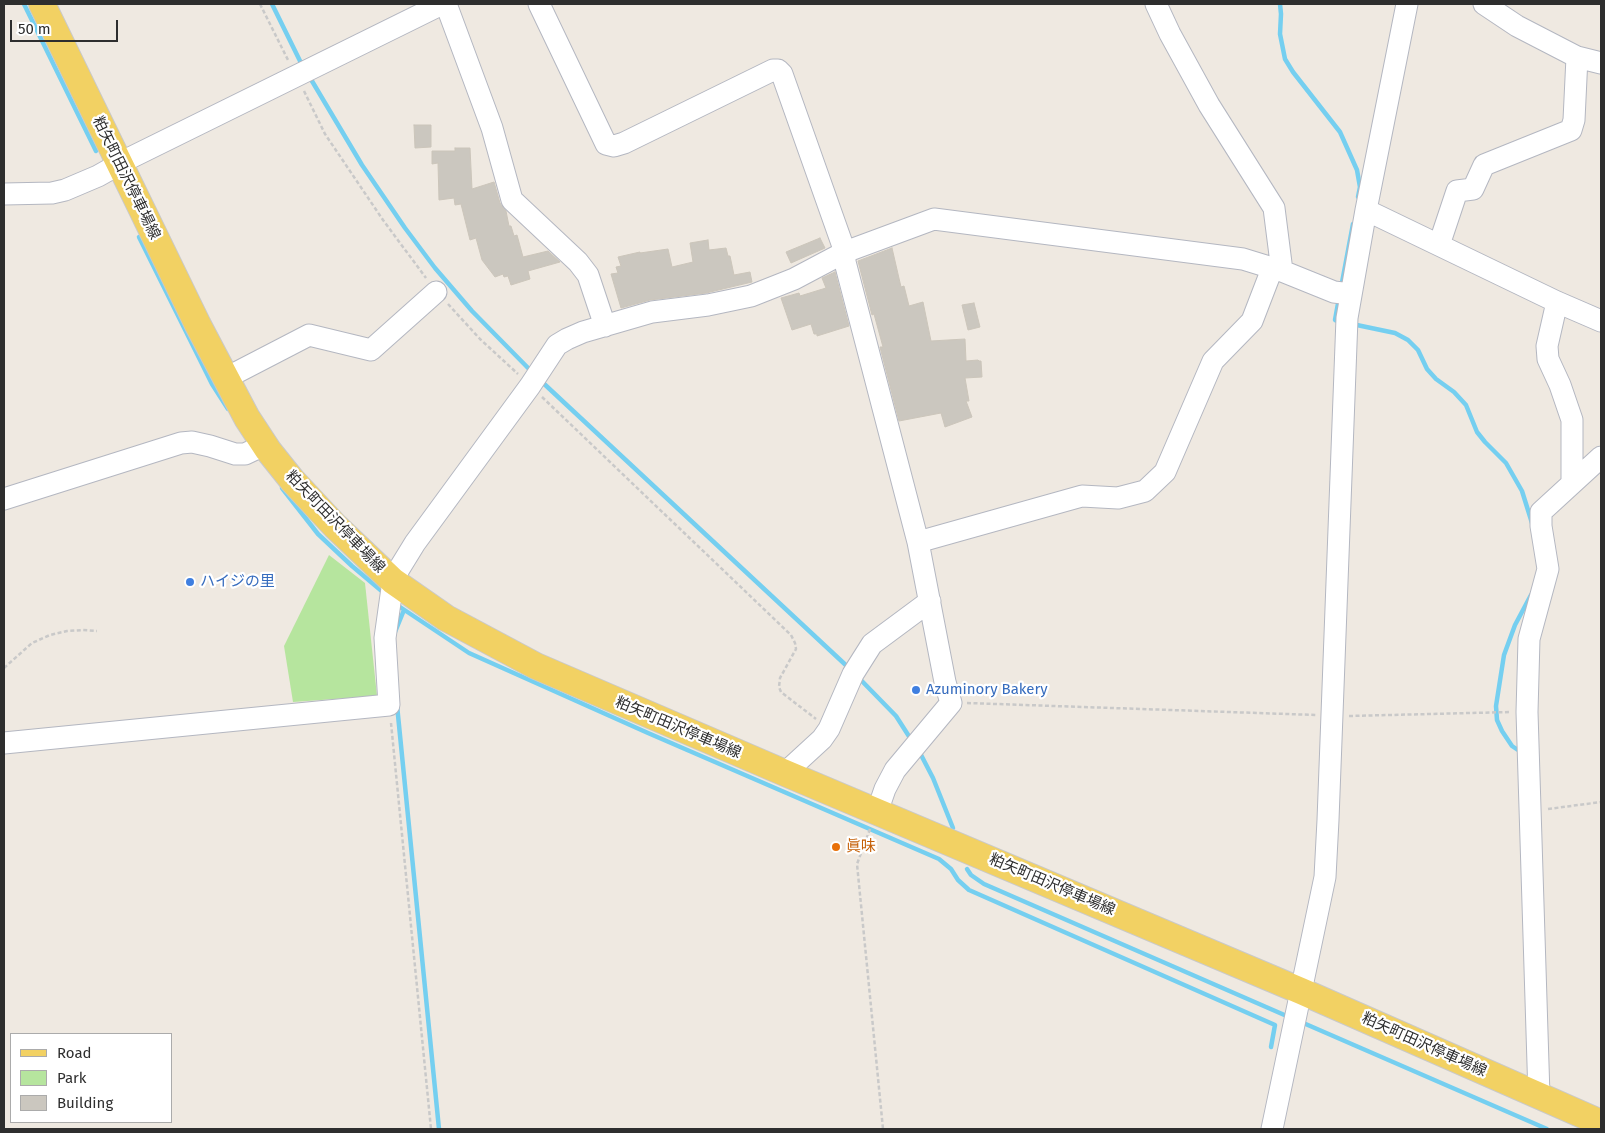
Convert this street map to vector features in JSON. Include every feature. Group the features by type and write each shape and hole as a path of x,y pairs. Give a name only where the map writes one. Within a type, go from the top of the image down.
{"main road":[{"name":"粕矢町田沢停車場線","path":"42,4 119,164 247,418 264,445 292,480 335,526 393,581 446,618 536,666 877,812 1300,999 1601,1123"}],"street":[{"path":"4,194 37,194 65,190 98,176 442,4"},
{"path":"446,4 492,128 512,200 578,262 588,275 605,326"},
{"path":"539,4 606,144 614,146 624,143 773,70 778,70 782,74 845,252 845,262 918,542 945,682 951,703 913,748 889,781 877,812"},
{"path":"918,542 1082,496 1118,498 1146,491 1165,472 1213,361 1252,321 1277,270 1274,208 1209,105 1170,34 1156,4"},
{"path":"1272,1129 1325,877 1347,326 1343,293 1366,210 1407,4"},
{"path":"1484,4 1517,26 1577,58 1601,63"},
{"path":"1439,245 1457,191 1473,189 1484,165 1571,130 1574,120 1577,58"},
{"path":"1366,210 1601,321"},
{"path":"4,743 389,705 385,638 393,581 415,543 530,386 557,345 566,339 652,312 708,305 751,296 794,279 845,252 934,219 1243,259 1343,293"},
{"path":"226,378 309,335 371,350 436,292"},
{"path":"1558,302 1548,346 1548,359 1560,385 1572,420 1572,483"},
{"path":"4,499 181,443 192,442 235,454 251,452 264,445"},
{"path":"1539,1096 1527,712 1529,639 1548,570 1541,526 1541,512 1601,457"},
{"path":"785,774 822,739 829,729 854,673 872,644 930,601"}],"path":[{"path":"260,4 304,72 326,134 383,220 436,292 480,339 791,635 796,649 780,678 779,687 781,692 829,729"},
{"path":"4,668 32,643 50,635 67,631 97,631"},
{"path":"951,703 1331,716 1500,712"},
{"path":"389,705 431,1129"},
{"path":"1531,812 1601,802"},
{"path":"867,838 857,864 883,1129"}],"green space":[{"path":"329,555 365,583 377,696 293,702 284,646"}],"building":[{"path":"414,125 431,125 431,147 415,148"},
{"path":"455,148 470,148 472,189 494,182 500,203 506,211 509,226 511,226 514,236 517,235 523,257 548,251 560,262 528,271 530,279 511,285 508,276 504,277 503,274 495,277 482,260 476,238 470,240 461,204 455,205 454,198 439,200 438,163 432,164 432,151 455,151"},
{"path":"820,238 825,248 791,263 786,252"},
{"path":"708,240 709,250 726,248 728,256 730,256 734,275 750,272 752,282 706,293 650,300 621,308 611,274 618,273 616,267 621,266 618,257 668,249 672,267 693,262 690,243"},
{"path":"892,248 901,287 904,286 909,306 923,302 931,341 965,339 966,361 981,361 982,377 965,378 969,401 966,401 972,417 945,427 941,413 899,421 880,347 883,347 874,314 872,315 858,261"},
{"path":"835,272 849,326 817,336 817,334 814,334 811,324 792,330 781,298 799,293 800,296 826,288 822,278"},
{"path":"974,303 980,327 968,330 962,305"}],"waterway":[{"path":"24,4 96,151"},
{"path":"272,4 302,65"},
{"path":"1280,4 1280,34 1285,59 1340,132 1357,170 1360,187 1358,197"},
{"path":"309,76 362,165 435,268 472,311 532,372"},
{"path":"1341,288 1353,224"},
{"path":"139,237 212,384 228,409"},
{"path":"1339,298 1335,320 1341,322"},
{"path":"1352,324 1395,333 1408,340 1418,350 1427,369 1466,405 1477,432 1506,463 1522,491 1532,523"},
{"path":"541,381 850,669"},
{"path":"282,488 318,534 384,593"},
{"path":"1521,752 1512,746 1502,731 1497,720 1496,706 1504,655 1515,625 1531,595"},
{"path":"397,605 469,653 939,859 951,869 958,880 969,890 1275,1025 1271,1047"},
{"path":"395,632 404,610"},
{"path":"857,676 896,716 912,741"},
{"path":"397,705 439,1129"},
{"path":"919,751 933,778 953,828"},
{"path":"967,869 971,875 984,884 1289,1017"},
{"path":"1301,1022 1547,1129"}],"place":[{"name":"ハイジの里","path":"190,582"},
{"name":"Azuminory Bakery","path":"916,690"},
{"name":"眞味","path":"836,847"}]}
